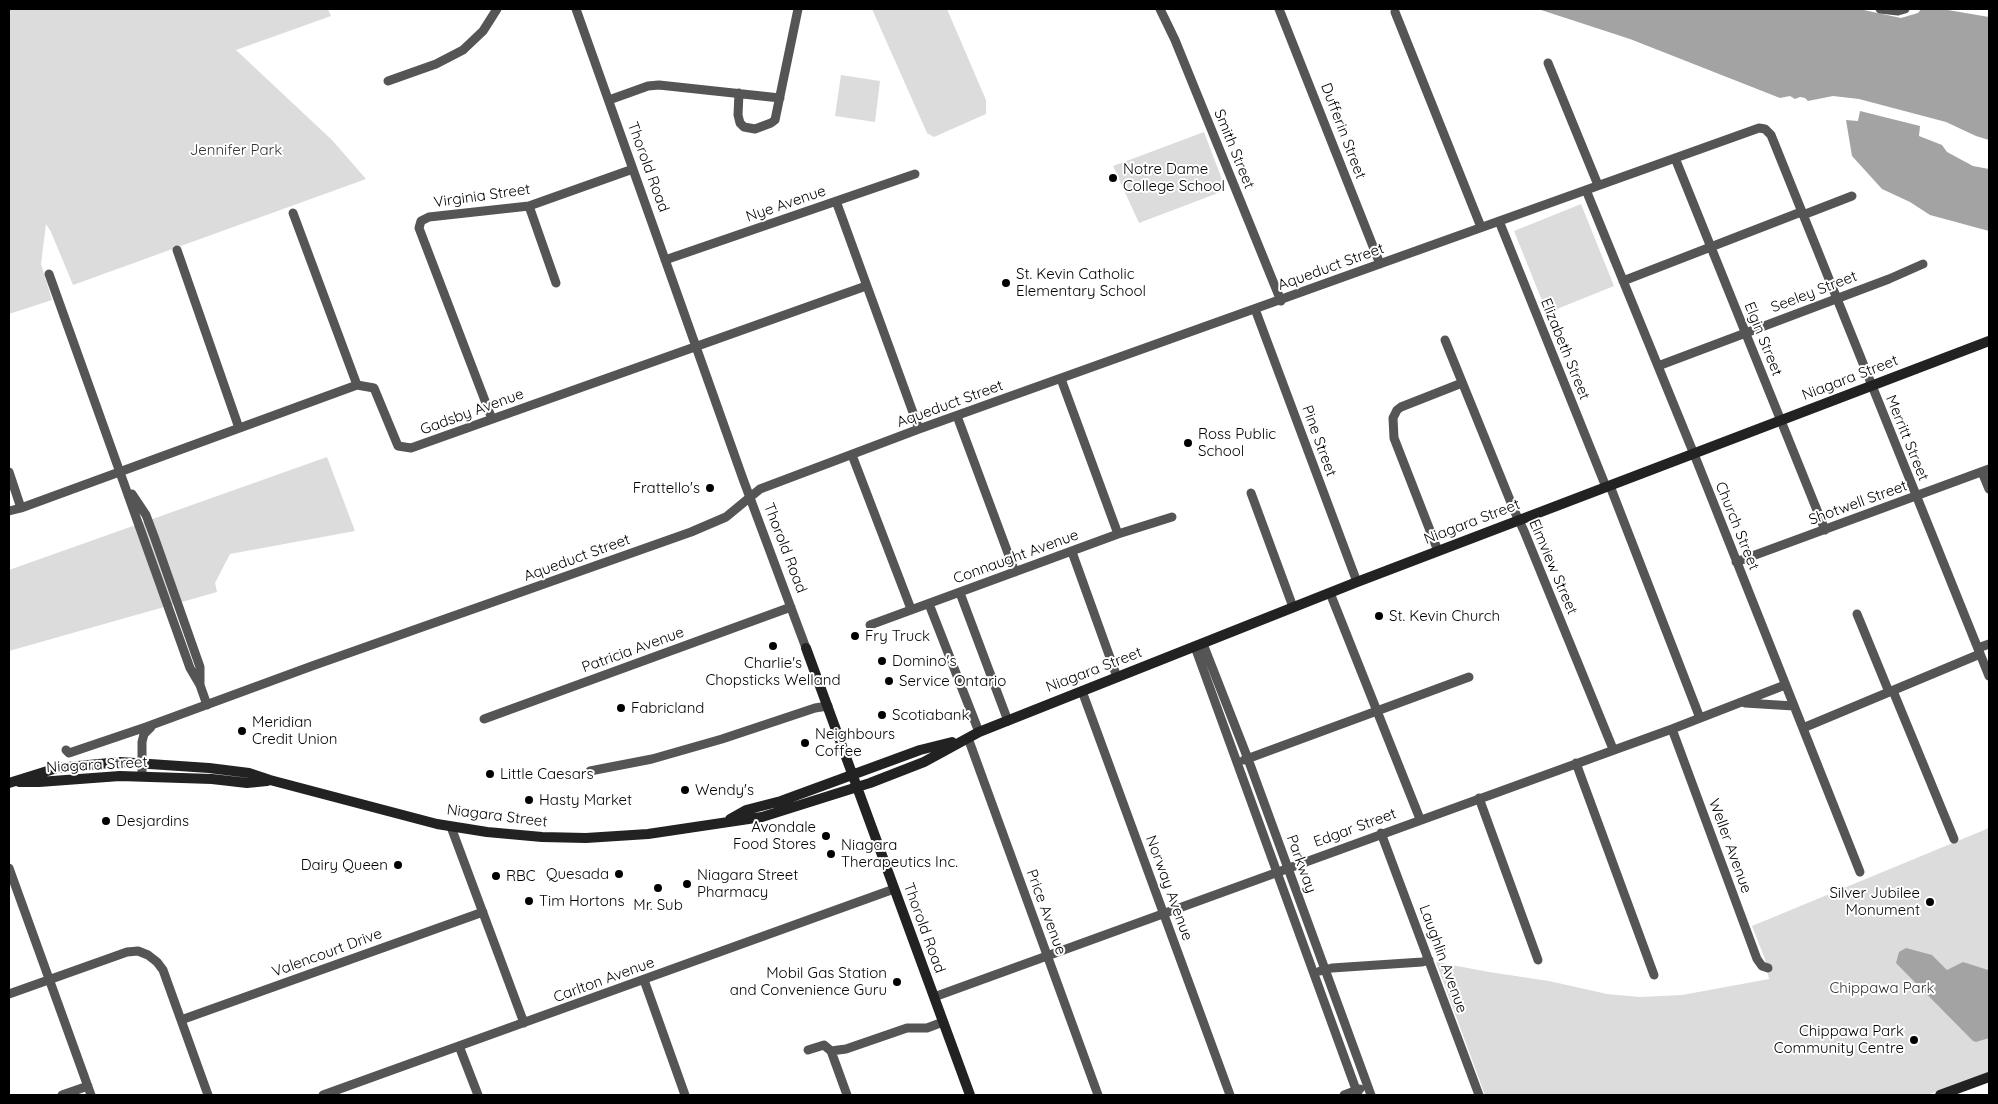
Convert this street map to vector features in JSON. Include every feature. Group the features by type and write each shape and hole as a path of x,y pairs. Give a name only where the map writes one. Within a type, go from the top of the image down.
{"main road":[{"name":"Niagara Street","path":"12,782 39,772 57,768 99,764 142,764 231,770 249,773 394,814 451,827 521,836 586,838 648,834 762,817 856,787 924,762 979,732 1082,690 1357,582 1989,341"},
{"name":"Thorold Road","path":"806,648 970,1095"},
{"name":"Niagara Street","path":"725,822 746,810 781,801 920,750 968,738"},
{"name":"Niagara Street","path":"12,782 120,776 212,779 247,783 270,780"},
{"path":"1940,1095 1989,1077"}],"street":[{"path":"388,81 436,64 464,50 483,31 497,9"},
{"name":"Thorold Road","path":"576,9 750,498 806,648"},
{"path":"739,93 739,121 747,129 756,129 775,120 798,9"},
{"name":"Smith Street","path":"1160,9 1175,40 1281,301"},
{"name":"Dufferin Street","path":"1279,9 1380,264"},
{"path":"1884,10 1898,11 1905,9"},
{"path":"1395,12 1481,227"},
{"path":"1548,63 1598,185"},
{"path":"608,100 648,86 659,85 780,98"},
{"name":"Aqueduct Street","path":"66,750 69,753 153,725 703,528 726,517 760,489 1598,185 1756,129 1765,129"},
{"name":"Merritt Street","path":"1765,129 1771,135 1989,676"},
{"name":"Elgin Street","path":"1675,158 1825,530"},
{"name":"Virginia Street","path":"492,419 419,228 421,221 429,217 529,206 633,170"},
{"name":"Nye Avenue","path":"665,260 915,174"},
{"name":"Church Street","path":"1586,190 1860,872"},
{"path":"1623,281 1711,246 1852,196"},
{"path":"836,201 919,430"},
{"path":"529,206 556,283"},
{"path":"9,511 22,508 356,385 293,213"},
{"name":"Elizabeth Street","path":"1499,222 1700,718"},
{"path":"177,250 239,428"},
{"name":"Seeley Street","path":"1658,366 1889,279 1923,264"},
{"path":"49,274 190,668 200,685 207,705"},
{"name":"Gadsby Avenue","path":"356,385 374,388 398,446 411,448 866,286"},
{"name":"Pine Street","path":"1255,309 1357,582"},
{"name":"Elmview Street","path":"1445,340 1614,749"},
{"path":"1061,379 1118,534"},
{"path":"1438,551 1394,438 1392,420 1395,412 1401,407 1462,384"},
{"path":"957,416 1015,572"},
{"path":"852,455 911,610"},
{"path":"1986,471 1989,489"},
{"name":"Shotwell Street","path":"1736,562 1986,471"},
{"path":"9,472 22,508"},
{"path":"1252,493 1293,607"},
{"name":"Connaught Avenue","path":"870,625 1118,534 1172,517"},
{"path":"1072,552 1117,677"},
{"path":"960,593 1008,721"},
{"path":"1330,593 1420,819"},
{"path":"929,604 979,732"},
{"name":"Patricia Avenue","path":"484,719 791,607"},
{"path":"1857,614 1954,839"},
{"path":"1803,728 1891,691 1979,651 1989,644"},
{"name":"Parkway","path":"1199,645 1248,759 1369,1091"},
{"name":"Parkway","path":"1199,645 1236,763 1357,1093"},
{"path":"1236,763 1469,678"},
{"name":"Edgar Street","path":"934,997 1287,867 1672,729 1785,685"},
{"name":"Norway Avenue","path":"1082,690 1230,1095"},
{"path":"1740,704 1794,706"},
{"path":"590,771 652,759 722,739 806,711 828,706"},
{"path":"142,776 142,740 145,733 153,725"},
{"name":"Weller Avenue","path":"1672,729 1757,959 1762,966 1768,968"},
{"name":"Price Avenue","path":"968,738 1098,1095"},
{"path":"1576,763 1654,975"},
{"path":"1479,798 1538,960"},
{"path":"451,827 524,1022"},
{"name":"Laughlin Avenue","path":"1381,833 1479,1095"},
{"path":"9,868 91,1095"},
{"name":"Carlton Avenue","path":"323,1095 894,889"},
{"name":"Valencourt Drive","path":"181,1020 483,912"},
{"path":"9,994 127,952 144,953 161,966 208,1095"},
{"path":"1313,973 1325,969 1429,960"},
{"path":"644,980 685,1095"},
{"path":"831,1051 846,1049 907,1028 927,1028 943,1022"},
{"path":"808,1050 824,1045 831,1051 847,1095"},
{"path":"459,1046 478,1095"},
{"path":"62,1095 88,1086"},
{"path":"1344,1095 1369,1091"}],"green space":[{"name":"Jennifer Park","path":"9,9 328,9 331,16 236,50 332,140 366,179 73,285 46,224 41,264 52,300 9,314"},
{"path":"872,9 947,9 986,100 986,114 934,137 927,133"},
{"path":"841,75 880,81 875,122 835,116"},
{"path":"1204,132 1226,190 1139,223 1113,166"},
{"path":"1581,204 1614,286 1547,313 1514,231"},
{"path":"327,457 355,531 230,554 215,583 217,592 9,651 9,570"},
{"name":"Chippawa Park","path":"1989,828 1989,1072 1927,1095 1485,1095 1436,962 1549,981 1607,994 1640,997 1682,995 1769,979 1765,959 1752,926"}],"shaded area":[{"path":"1538,9 1859,9 1901,18 1918,13 1921,9 1942,9 1989,17 1989,140 1946,122 1859,99 1833,96 1808,101 1800,97 1795,99 1790,96 1780,98 1630,39"},
{"path":"1860,111 1920,126 1919,136 1942,145 1947,152 1973,166 1989,169 1989,231 1930,215 1910,202 1882,189 1852,156 1846,120 1858,121"},
{"path":"1906,948 1932,955 1947,970 1963,962 1988,970 1989,1038 1976,1042 1973,1041 1896,963 1899,952"}],"place":[{"name":"Notre Dame College School","path":"1113,178"},
{"name":"St. Kevin Catholic Elementary School","path":"1006,283"},
{"name":"Ross Public School","path":"1188,443"},
{"name":"Frattello's","path":"710,488"},
{"name":"St. Kevin Church","path":"1379,616"},
{"name":"Fry Truck","path":"855,636"},
{"name":"Charlie's Chopsticks Welland","path":"773,646"},
{"name":"Domino's","path":"882,661"},
{"name":"Service Ontario","path":"889,681"},
{"name":"Fabricland","path":"621,708"},
{"name":"Scotiabank","path":"882,715"},
{"name":"Meridian Credit Union","path":"242,731"},
{"name":"Neighbours Coffee","path":"805,743"},
{"name":"Little Caesars","path":"490,774"},
{"name":"Wendy's","path":"685,790"},
{"name":"Hasty Market","path":"529,800"},
{"name":"Desjardins","path":"106,821"},
{"name":"Avondale Food Stores","path":"826,836"},
{"name":"Niagara Therapeutics Inc.","path":"831,854"},
{"name":"Dairy Queen","path":"398,865"},
{"name":"Quesada","path":"619,874"},
{"name":"RBC","path":"496,876"},
{"name":"Niagara Street Pharmacy","path":"687,884"},
{"name":"Mr. Sub","path":"658,888"},
{"name":"Tim Hortons","path":"529,901"},
{"name":"Silver Jubilee Monument","path":"1930,902"},
{"name":"Mobil Gas Station and Convenience Guru","path":"897,982"},
{"name":"Chippawa Park Community Centre","path":"1914,1040"}]}
